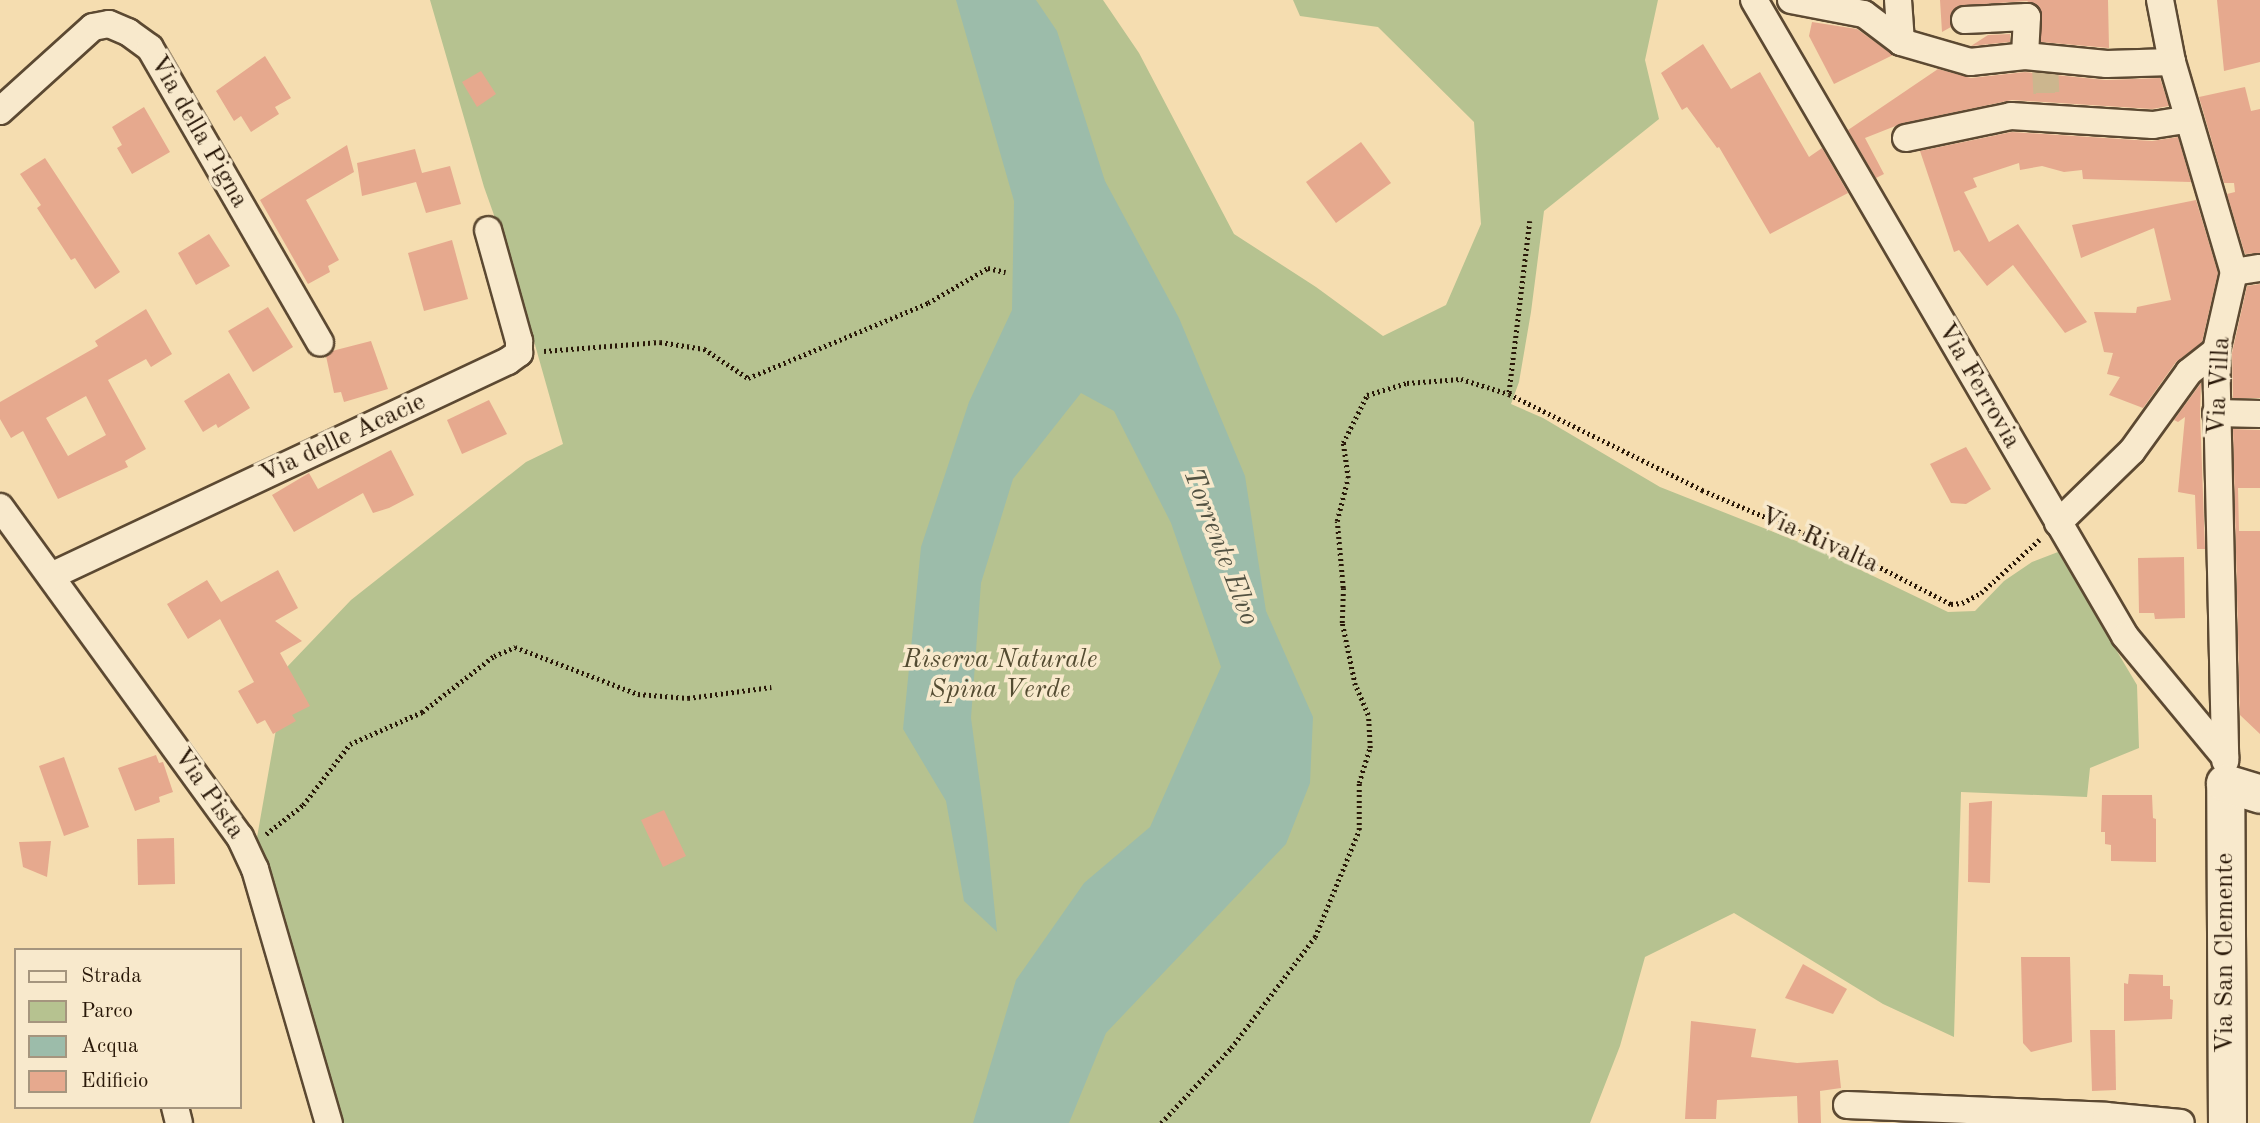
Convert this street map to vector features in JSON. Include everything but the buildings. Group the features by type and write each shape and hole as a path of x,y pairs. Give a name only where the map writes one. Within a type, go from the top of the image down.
{"street":[{"name":"Via Ferrovia","path":"1754,0 2125,636 2225,770"},
{"path":"1791,0 1864,14 1901,43 1970,62 2039,61 2107,65 2172,62"},
{"path":"1898,0 1901,43"},
{"name":"Via Villa","path":"2160,0 2172,62 2234,272 2216,351 2225,770"},
{"path":"1965,20 2027,17 2039,61"},
{"name":"Via della Pigna","path":"0,111 93,27 109,24 128,32 150,48 320,342"},
{"path":"1906,138 2047,110 2153,125 2189,120"},
{"path":"488,230 519,341 519,353"},
{"path":"2234,272 2260,268"},
{"path":"2058,523 2132,451 2189,372 2216,351"},
{"name":"Via delle Acacie","path":"51,576 508,361 519,353"},
{"path":"2216,413 2260,414"},
{"name":"Via Pista","path":"0,507 217,804 246,850 255,869 329,1123"},
{"path":"2225,770 2260,794"},
{"name":"Via San Clemente","path":"2225,770 2227,1123"},
{"path":"1847,1105 2106,1116 2181,1123"}],"path":[{"path":"1509,394 1530,221"},
{"path":"519,353 660,342 704,349 748,378 928,303 988,268 1006,272"},
{"name":"Via Rivalta","path":"1161,1123 1231,1048 1315,937 1359,830 1359,783 1370,748 1368,715 1355,685 1342,624 1343,588 1337,521 1348,478 1343,443 1367,395 1407,383 1461,379 1509,394 1702,490 1866,560 1951,604 1962,603 1981,593 2058,523"},
{"path":"246,850 303,805 350,744 422,712 494,656 515,647 638,694 688,698 771,687"}],"green space":[{"name":"Riserva Naturale Spina Verde","path":"430,0 1103,0 1139,53 1234,234 1316,287 1383,336 1446,305 1481,224 1474,122 1378,27 1300,16 1293,0 1658,0 1645,60 1659,119 1544,211 1531,312 1519,382 1511,404 1543,418 1660,487 1819,550 1948,612 1975,611 2004,581 2032,562 2058,552 2137,685 2139,748 2090,768 2087,797 1961,792 1954,1037 1883,1004 1734,913 1645,957 1620,1046 1590,1123 331,1123 256,843 287,667 351,600 526,462 563,444 515,274 484,187"}],"water":[{"name":"Torrente Elvo","path":"956,0 1036,0 1057,31 1105,181 1179,318 1245,476 1266,611 1313,717 1310,783 1286,844 1106,1033 1069,1123 973,1123 1016,980 1084,883 1150,827 1221,667 1171,523 1114,411 1081,393 1013,479 981,583 971,718 997,932 964,901 946,801 903,729 921,547 969,402 1012,310 1014,201"}],"tunnel":[{"path":"2045,67 2047,104"}]}
